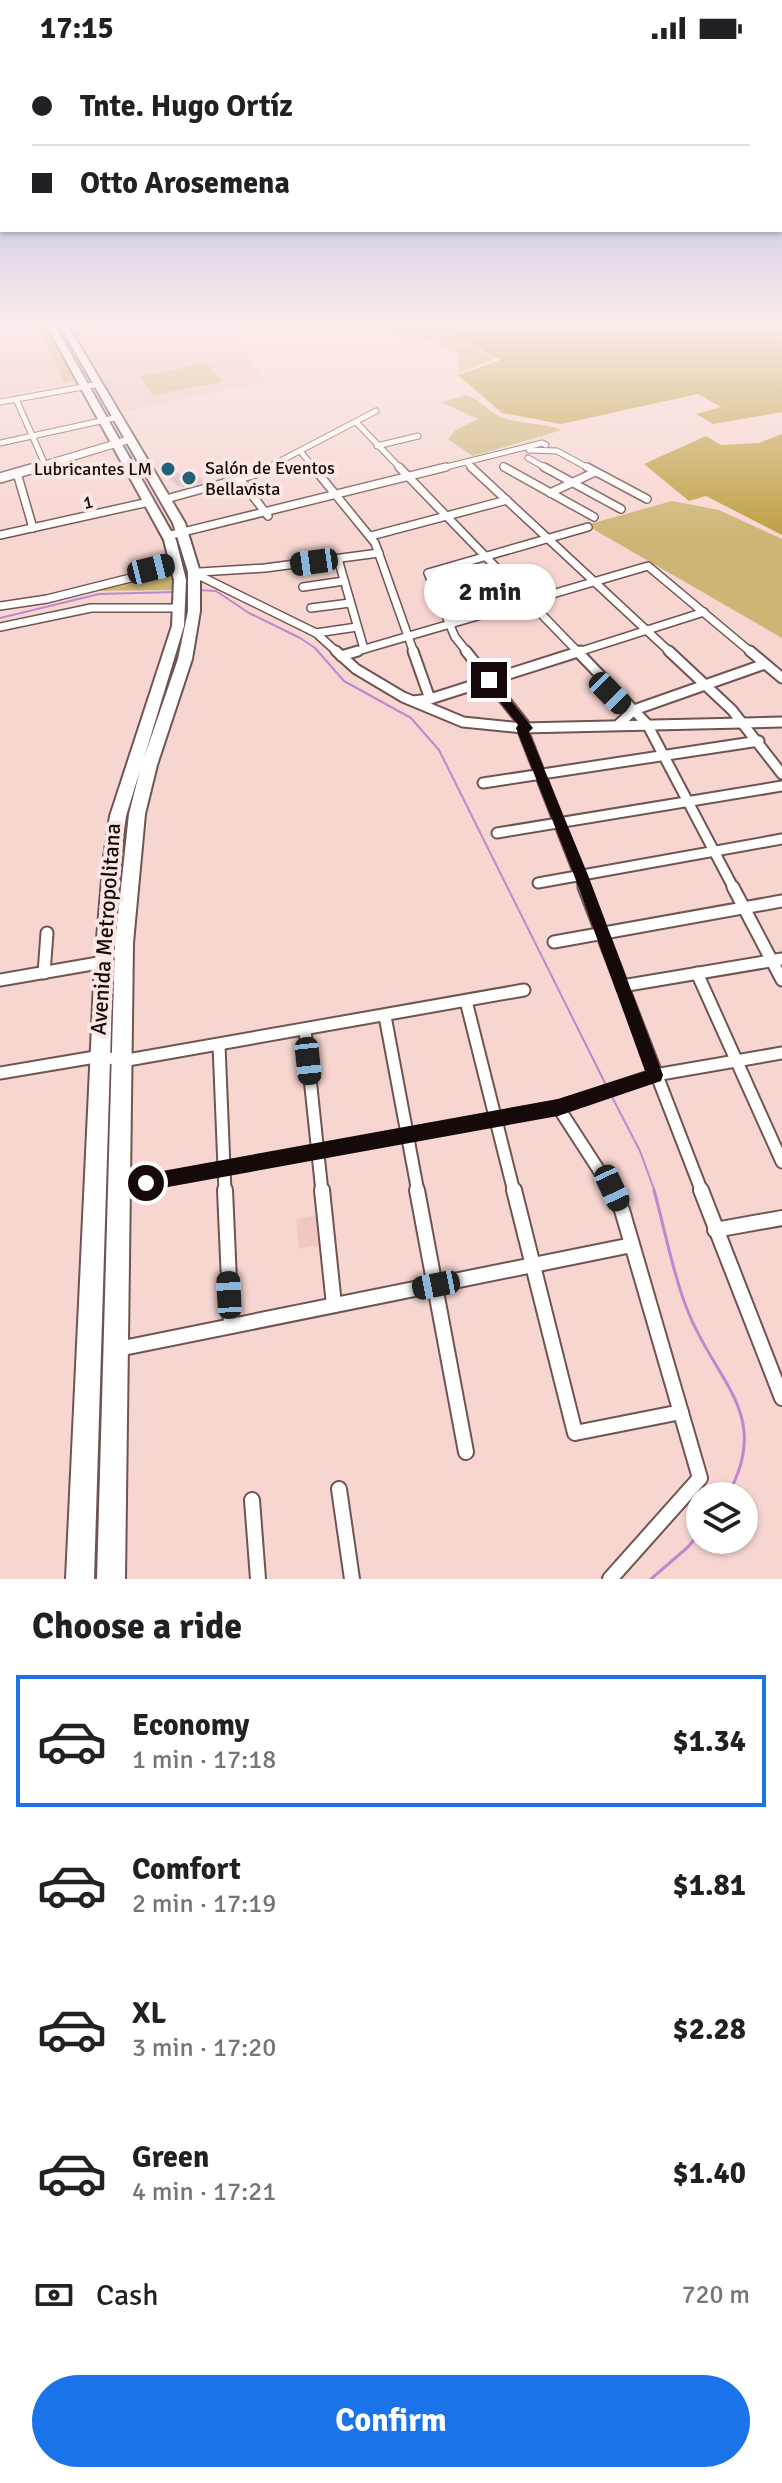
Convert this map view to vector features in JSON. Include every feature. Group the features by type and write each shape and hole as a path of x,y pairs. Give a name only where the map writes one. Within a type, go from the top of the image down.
{"highway":[{"path":"89,395 168,538 188,595"},
{"path":"80,1579 101,1056 114,960 112,857 118,816 149,744 194,572 184,534 106,395"},
{"name":"Avenida Metropolitana","path":"111,1579 122,1061 114,960"}],"street":[{"path":"0,402 38,395"},
{"path":"16,399 43,460"},
{"path":"166,499 240,479 301,452 376,411"},
{"path":"0,443 119,417"},
{"path":"354,424 655,734 745,908 777,960 782,980"},
{"path":"376,446 418,436"},
{"path":"0,475 130,437"},
{"path":"0,475 17,473 116,441"},
{"path":"168,538 542,443 546,445 528,454"},
{"path":"468,464 557,451 647,499"},
{"path":"301,452 371,536 430,699"},
{"path":"528,454 621,509"},
{"path":"468,464 743,722 782,774"},
{"path":"503,466 594,517"},
{"path":"550,493 595,472"},
{"path":"17,473 33,528"},
{"path":"240,479 267,514"},
{"path":"371,536 507,500"},
{"name":"1","path":"0,535 149,502"},
{"path":"588,527 428,573 449,625 525,728 603,933 652,1076 782,1398"},
{"path":"194,572 238,570 379,553"},
{"path":"338,559 364,649"},
{"path":"0,604 47,599 178,564"},
{"path":"341,656 648,566 782,678"},
{"path":"194,572 316,633 369,678 411,701 463,722 525,728 782,722"},
{"path":"0,627 91,608 188,595 215,581"},
{"path":"303,587 344,581"},
{"path":"311,608 350,603"},
{"path":"411,701 430,699 704,612"},
{"path":"316,633 357,627"},
{"path":"619,724 632,711 765,664"},
{"path":"483,783 759,741"},
{"path":"497,833 782,786"},
{"path":"538,883 782,839"},
{"path":"554,942 782,901"},
{"path":"44,973 47,933"},
{"path":"0,980 114,960"},
{"path":"622,986 777,960"},
{"path":"697,973 782,1162"},
{"path":"0,1073 101,1056 122,1061 524,990"},
{"path":"466,1001 575,1433 681,1412"},
{"path":"385,1016 466,1452"},
{"path":"305,1030 334,1305"},
{"path":"219,1045 231,1326"},
{"path":"97,1191 497,1120 558,1107 652,1076 782,1053"},
{"path":"558,1107 573,1137 612,1188 632,1245 700,1478 610,1579"},
{"path":"715,1230 782,1218"},
{"path":"116,1350 632,1245"},
{"path":"339,1489 352,1579"},
{"path":"252,1500 258,1579"}],"shaded area":[{"path":"112,395 200,395 122,412"},
{"path":"467,395 507,419 562,430 473,456 448,439 456,430 478,419 441,402"},
{"path":"481,395 693,395 561,424 502,413"},
{"path":"700,395 782,395 782,412 713,424 696,414 721,407"},
{"path":"782,434 782,535 706,496 689,501 644,464 706,436 721,445 759,443"},
{"path":"672,501 719,510 782,539 782,638 586,525"},
{"path":"172,570 176,590 83,591"},
{"path":"316,1215 319,1245 299,1249 296,1219"}],"building":[{"name":"Salón de Eventos Bellavista","path":"172,464 179,474 194,470 204,482 177,486 159,467"}],"waterway":[{"path":"197,590 216,591 249,613 300,638 315,648 344,681 411,718 439,750 607,1087"},
{"path":"0,618 99,594 175,592"},
{"path":"610,1093 640,1151 655,1192"},
{"path":"654,1190 687,1309 735,1399 742,1420 744,1442 740,1467 733,1482"},
{"path":"651,1579 686,1549"}],"place":[{"name":"Lubricantes LM","path":"168,469"},
{"name":"Salón de Eventos Bellavista","path":"189,478"}],"route":[{"path":"146,1183 497,1120 576,1102 655,1075 581,875 522,728 527,728 489,680"}]}
